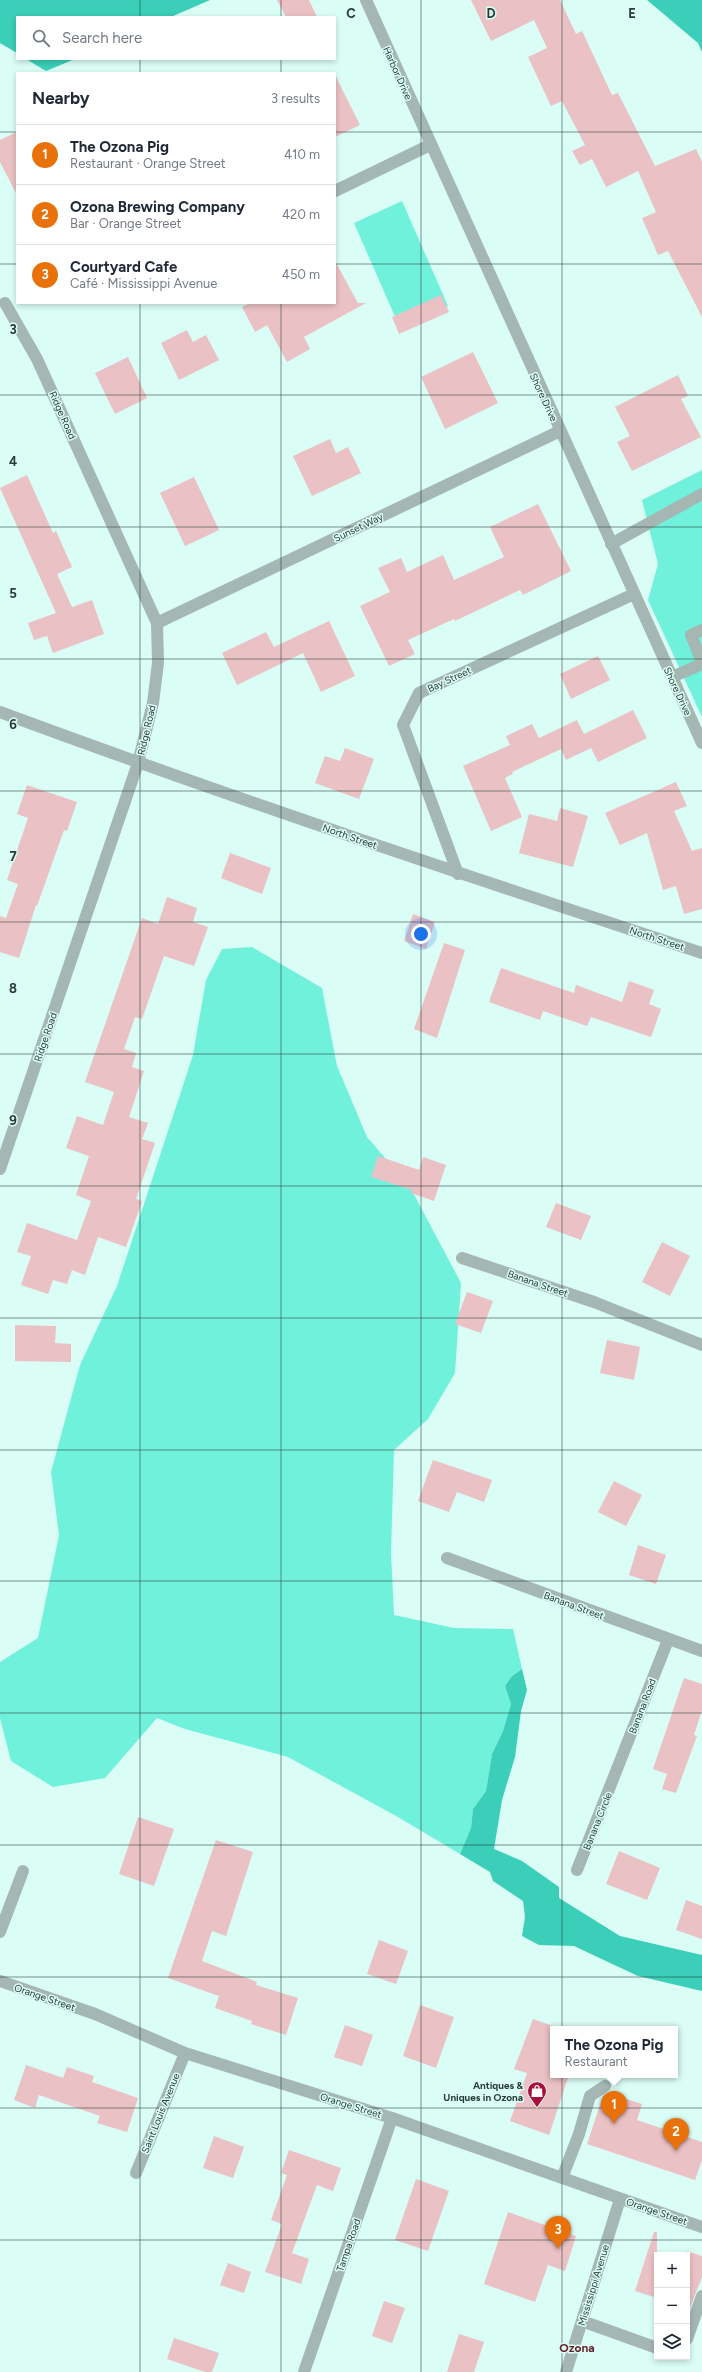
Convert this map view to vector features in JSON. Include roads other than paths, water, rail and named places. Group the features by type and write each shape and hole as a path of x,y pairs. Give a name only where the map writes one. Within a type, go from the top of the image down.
{"street":[{"name":"Harbor Drive","path":"366,0 430,146"},
{"path":"336,190 430,146"},
{"name":"Shore Drive","path":"430,146 702,743"},
{"path":"2,301 16,302"},
{"name":"Ridge Road","path":"0,1169 138,763 153,703 158,663 157,623 37,359 2,301"},
{"name":"Sunset Way","path":"157,623 560,431"},
{"path":"611,544 702,494"},
{"name":"Bay Street","path":"458,874 403,725 419,693 634,594"},
{"path":"672,678 702,663 691,635 702,630"},
{"name":"North Street","path":"0,712 138,763 458,874 702,953"},
{"name":"Banana Street","path":"462,1258 594,1302 702,1345"},
{"name":"Banana Street","path":"448,1558 668,1640 702,1651"},
{"name":"Banana Road","path":"617,1771 668,1640"},
{"name":"Banana Circle","path":"577,1870 617,1771"},
{"path":"0,1932 23,1871"},
{"name":"Orange Street","path":"0,1981 95,2014 185,2053 392,2118 702,2227"},
{"name":"Saint Louis Avenue","path":"136,2173 185,2053"},
{"path":"562,2178 579,2134 590,2096 605,2086"},
{"name":"Tampa Road","path":"304,2372 392,2118"},
{"name":"Mississippi Avenue","path":"566,2372 620,2199"},
{"path":"690,2330 702,2296"},
{"path":"582,2321 654,2347"}],"place":[{"name":"Antiques & Uniques in Ozona","path":"537,2108"},
{"name":"The Ozona Pig","path":"614,2124"},
{"name":"Ozona Brewing Company","path":"676,2151"},
{"name":"Courtyard Cafe","path":"558,2249"}],"district":[{"name":"Ozona","path":"577,2348"}]}
